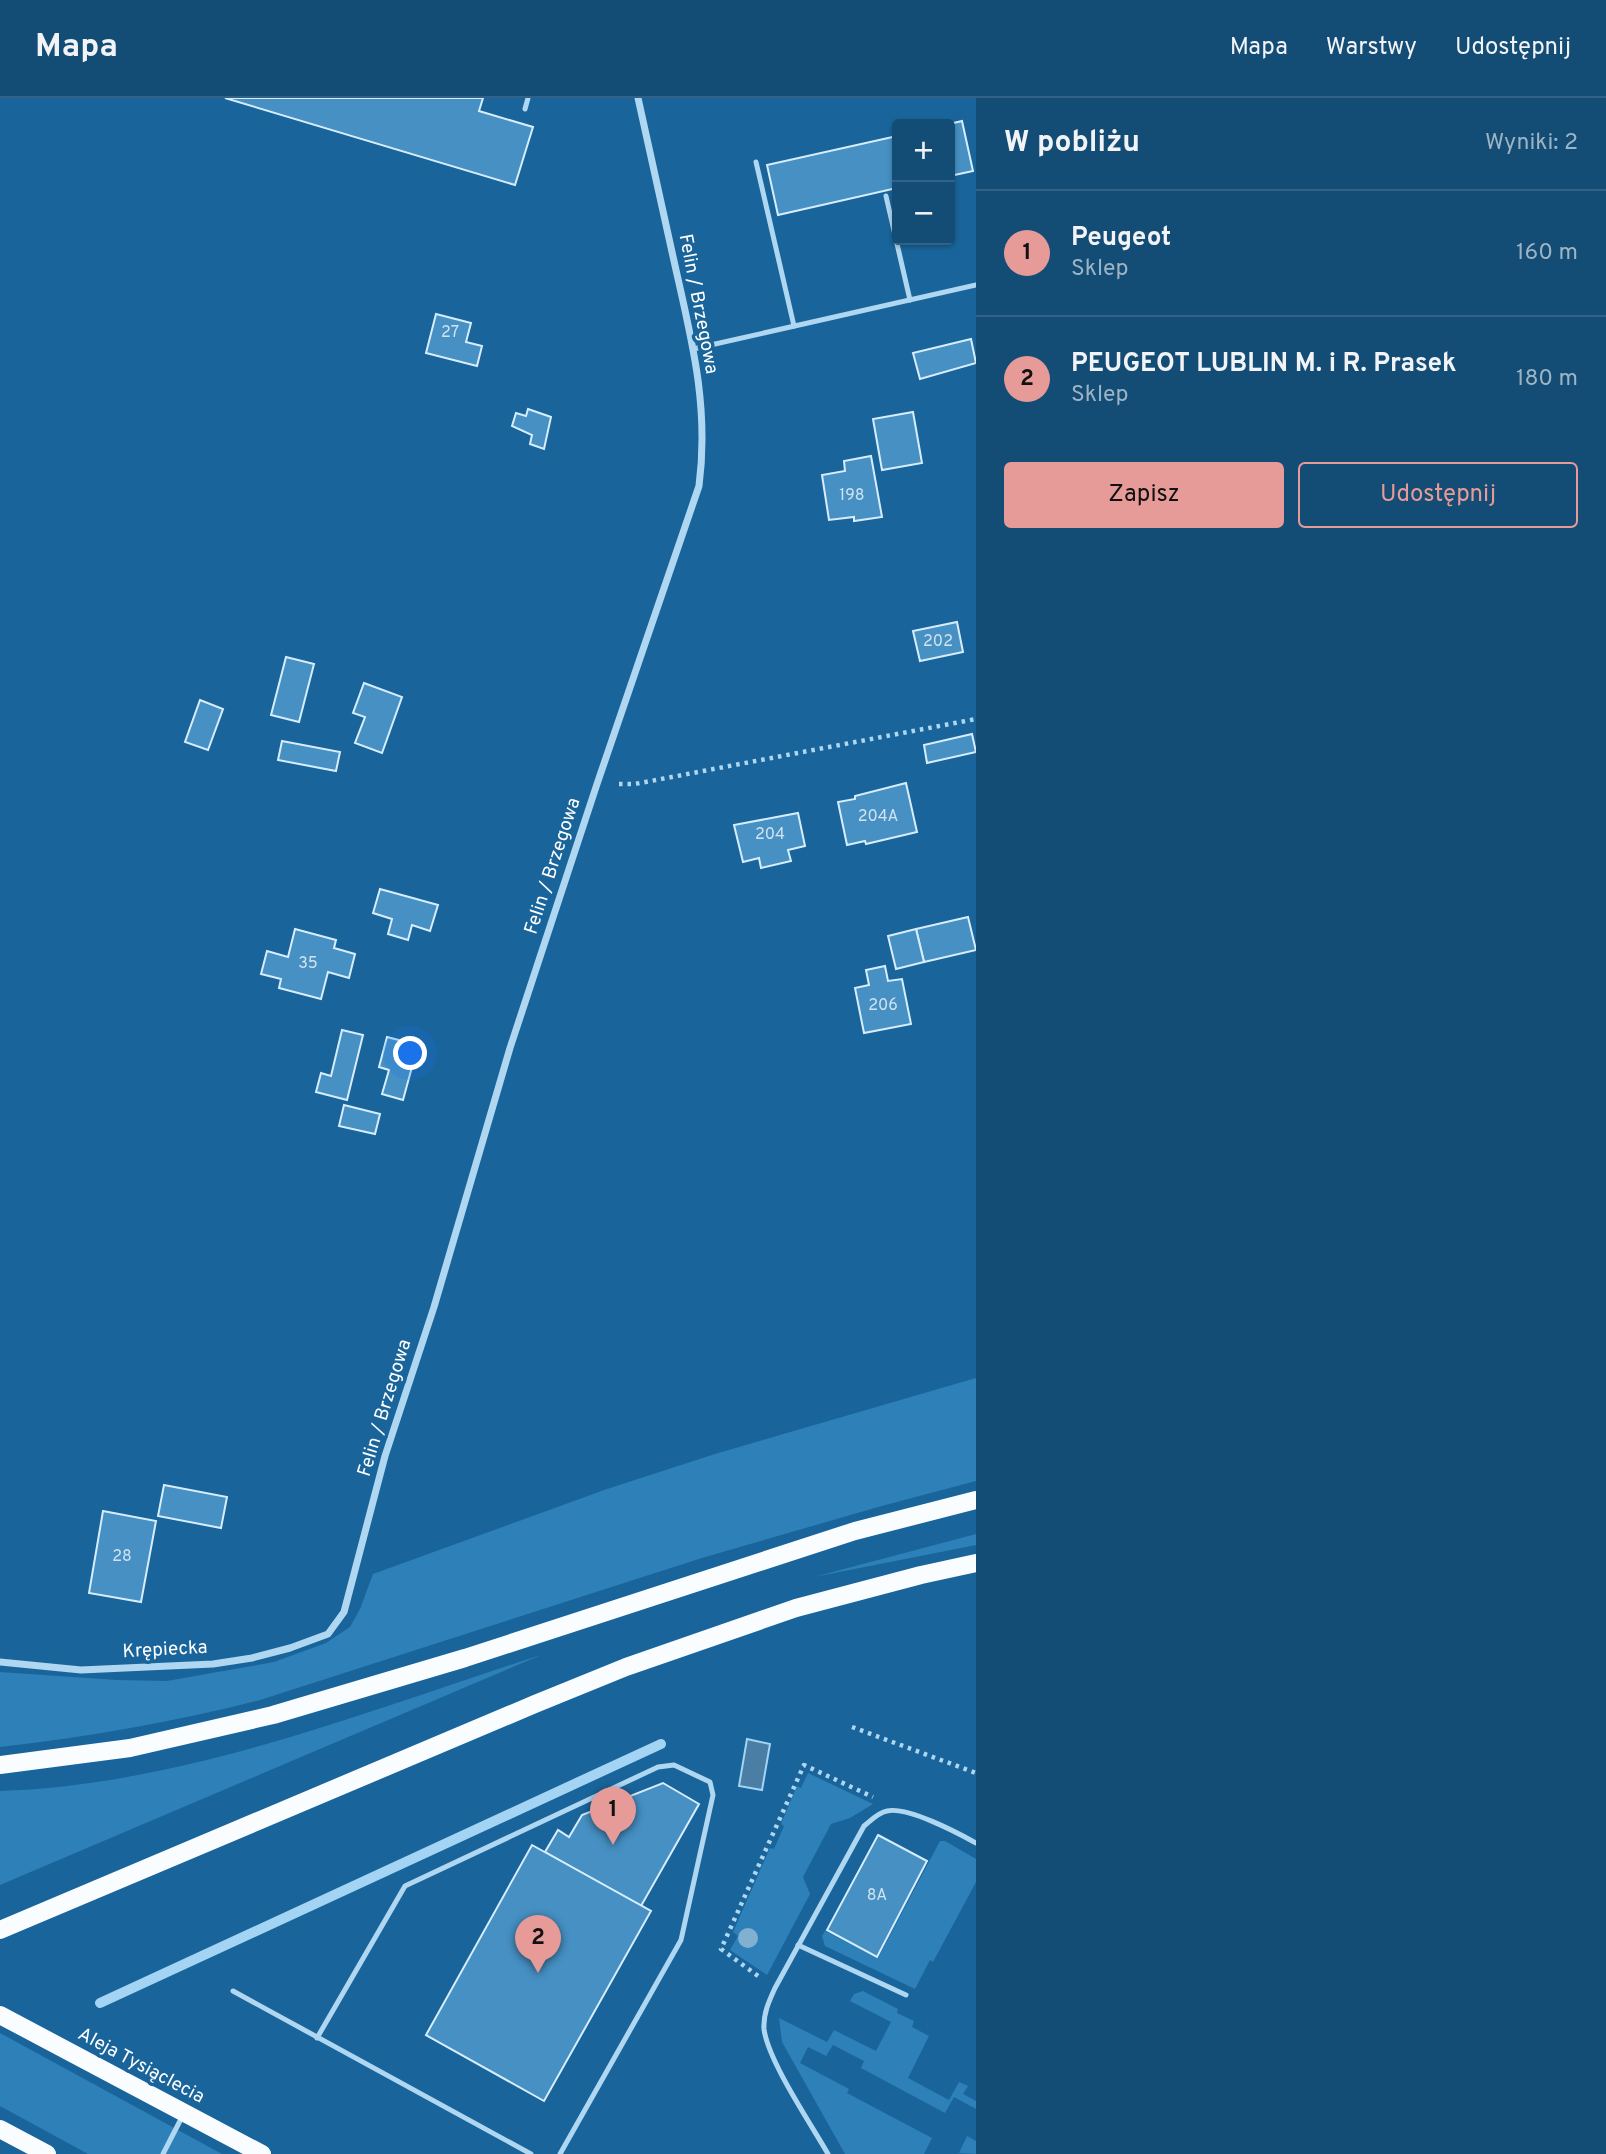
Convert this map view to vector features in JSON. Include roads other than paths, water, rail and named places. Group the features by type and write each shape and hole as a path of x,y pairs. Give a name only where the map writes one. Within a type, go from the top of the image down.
{"main road":[{"path":"0,1765 130,1748 273,1716 465,1658 855,1531 976,1500"},
{"path":"0,1930 626,1667 796,1608 976,1563"},
{"name":"Aleja Tysiąclecia","path":"0,2015 262,2154"},
{"path":"0,2129 47,2154"}],"street":[{"name":"Felin / Brzegowa","path":"328,1634 344,1612 385,1456 434,1307 510,1048 699,486 703,450 702,419 693,349 638,98"},
{"name":"Krępiecka","path":"0,1662 81,1670 213,1664 252,1658 328,1634"}],"lane":[{"path":"525,109 528,98"},
{"path":"756,162 794,326"},
{"path":"886,196 910,300"},
{"path":"693,349 976,285"},
{"path":"317,2038 405,1886 658,1767 674,1765 710,1782 713,1795 681,1940 559,2154"},
{"path":"828,2154 772,2055 764,2029 765,2010 864,1826 887,1811 902,1812 945,1826 976,1843"},
{"path":"798,1945 906,1996"},
{"path":"233,1991 531,2154"},
{"path":"163,2154 185,2112"}],"waterway":[{"path":"100,2003 661,1744"}],"place":[{"name":"Peugeot","path":"613,1845"},
{"name":"PEUGEOT LUBLIN M. i R. Prasek","path":"538,1973"}]}
